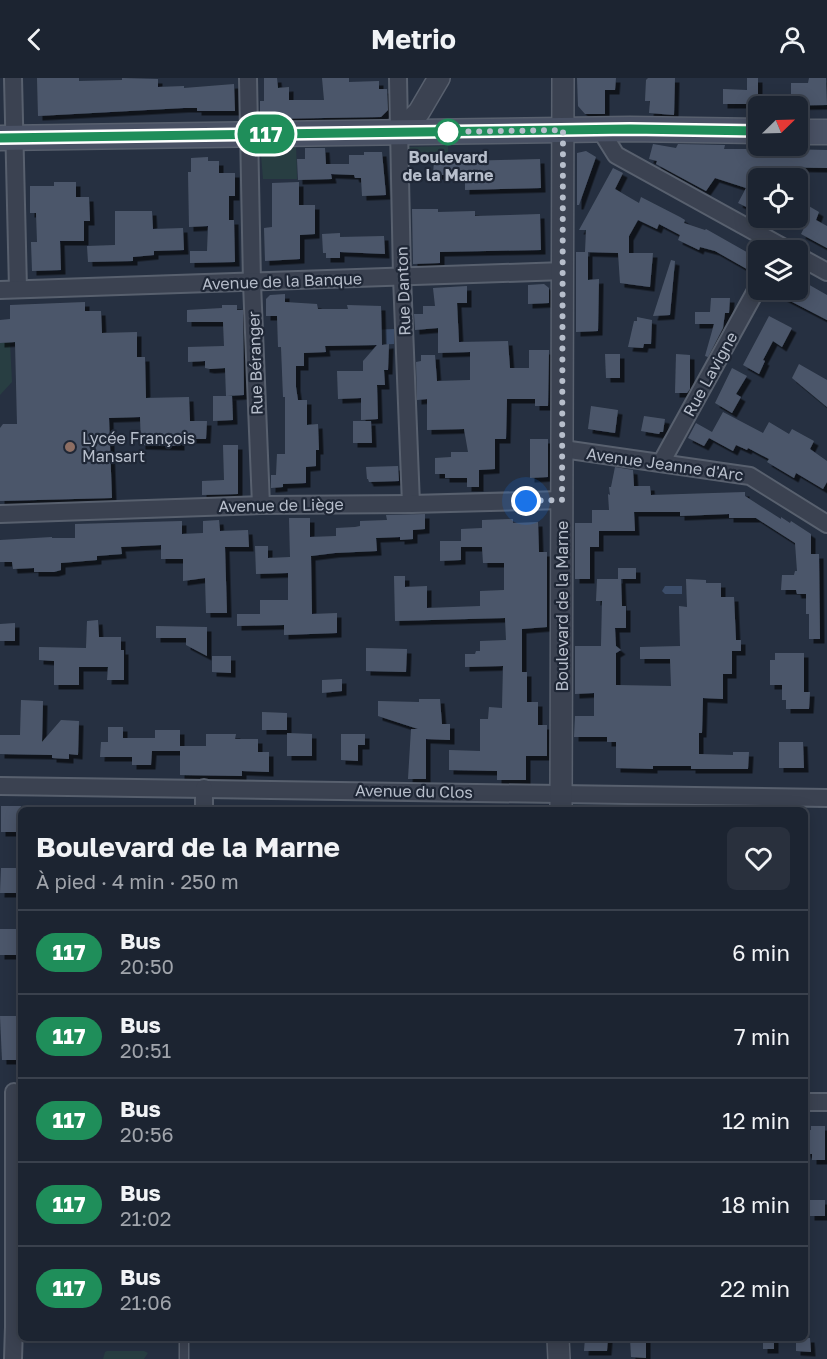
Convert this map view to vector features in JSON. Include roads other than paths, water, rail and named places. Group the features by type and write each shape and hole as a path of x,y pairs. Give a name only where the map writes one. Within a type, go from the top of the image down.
{"main road":[{"path":"7,138 400,131 630,129 748,131"},
{"path":"808,132 827,132"}],"street":[{"path":"13,78 7,138 18,289"},
{"name":"Rue Béranger","path":"248,78 252,283 261,505"},
{"name":"Rue Danton","path":"398,78 402,277 411,504"},
{"path":"400,131 419,112 439,78"},
{"name":"Boulevard de la Marne","path":"561,802 563,78"},
{"path":"601,130 616,155 766,240"},
{"path":"808,262 827,272"},
{"name":"Avenue de la Banque","path":"0,290 564,271"},
{"name":"Rue Lavigne","path":"660,463 751,300"},
{"name":"Avenue Jeanne d'Arc","path":"563,449 750,476 827,524"},
{"name":"Avenue de Liège","path":"0,514 261,505 562,500"},
{"name":"Avenue du Clos","path":"0,786 204,788 561,802 827,798"},
{"path":"204,788 204,807"},
{"path":"12,1092 13,1359"},
{"path":"808,1102 827,1102"},
{"path":"558,1341 559,1359"}],"lane":[{"path":"184,1341 184,1359"}],"water":[{"path":"394,329 394,344 372,345 371,330"},
{"path":"665,586 682,586 682,594 665,594 662,591"}],"place":[{"name":"Boulevard de la Marne","path":"448,132"},
{"name":"Lycée François Mansart","path":"70,447"}]}
